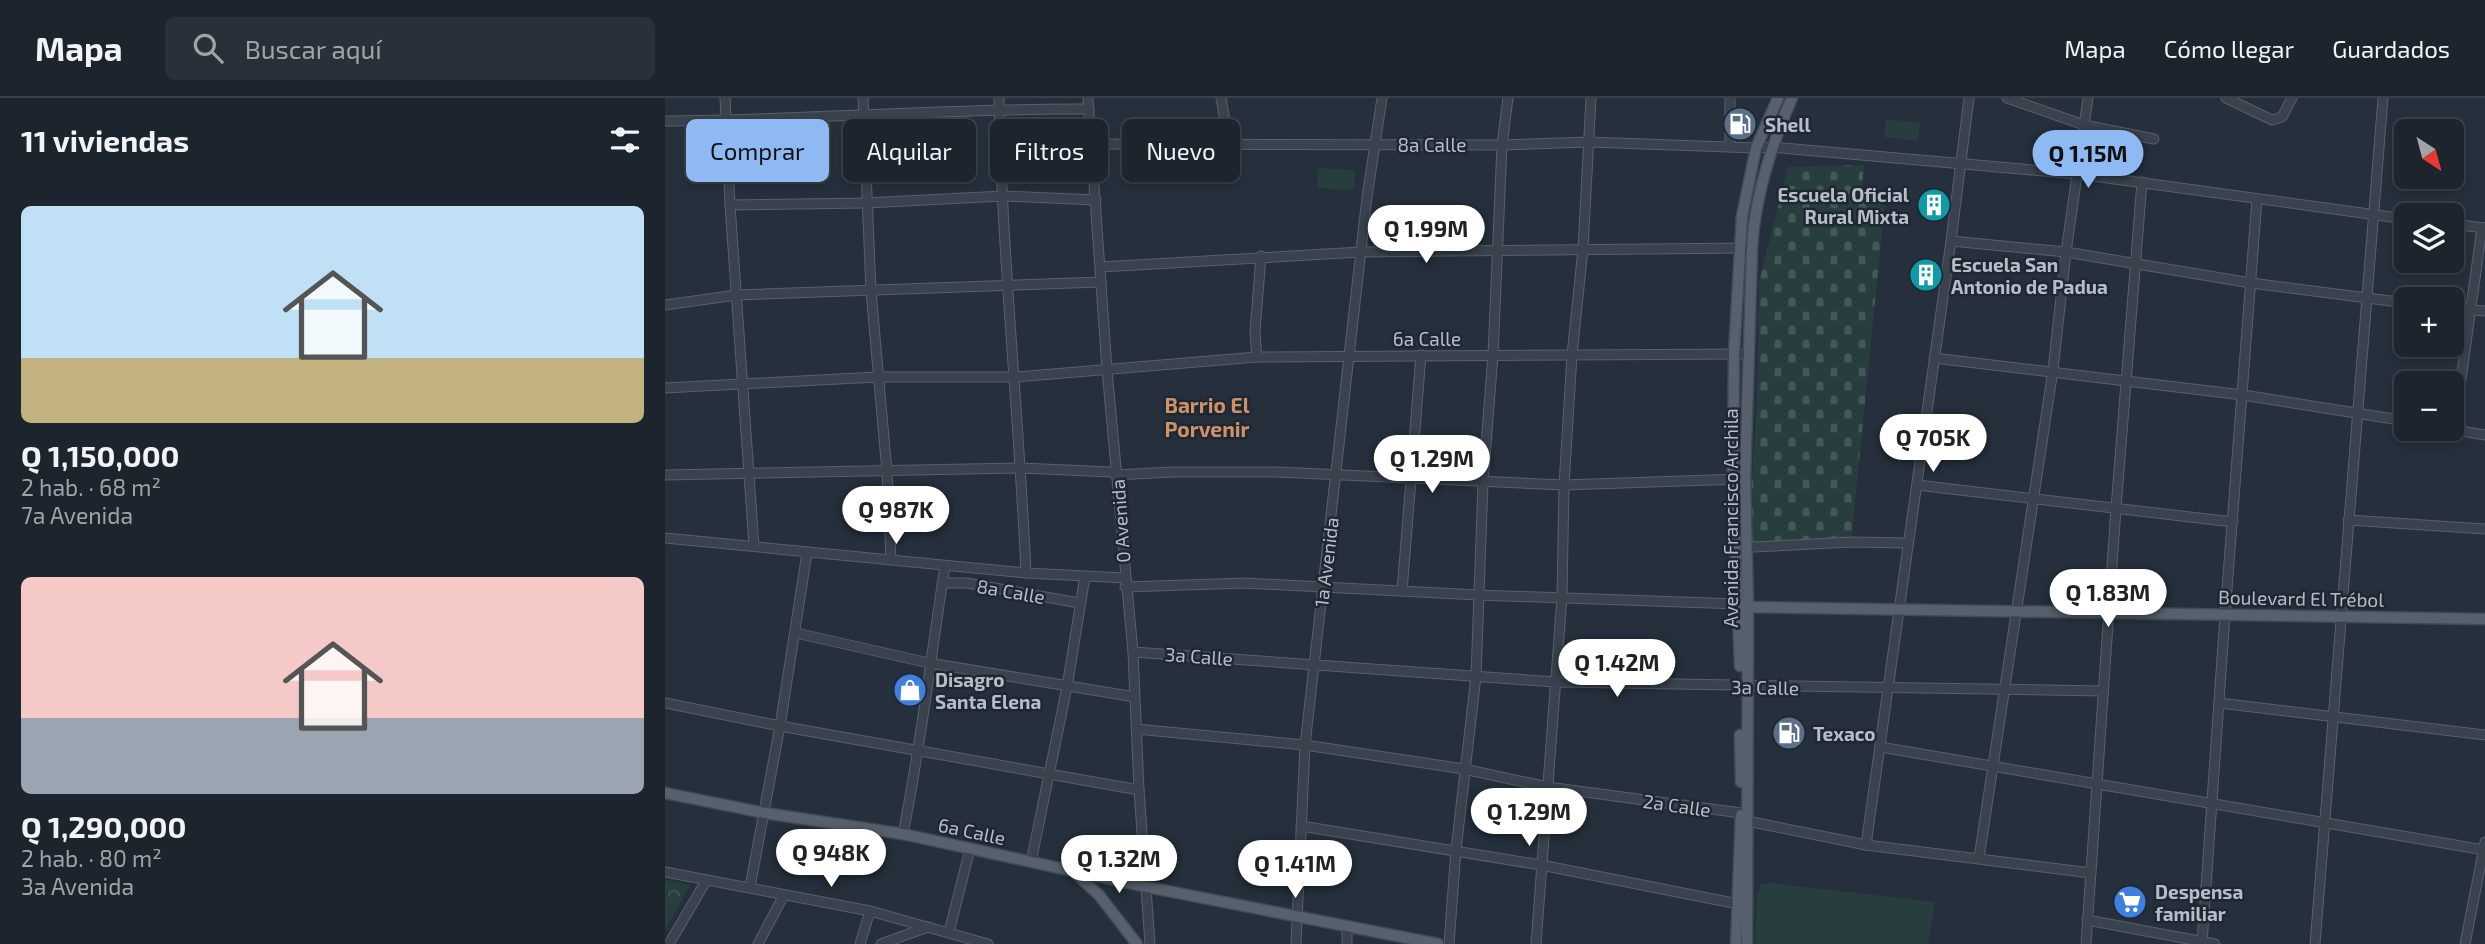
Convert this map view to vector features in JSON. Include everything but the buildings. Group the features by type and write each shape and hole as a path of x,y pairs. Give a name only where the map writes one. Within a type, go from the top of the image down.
{"main road":[{"name":"Avenida Francisco Archila","path":"1736,944 1742,905 1743,606 1747,549 1745,479 1748,354 1746,248 1742,216 1756,148 1777,98"},
{"name":"Avenida Francisco Archila","path":"1743,606 1734,548 1734,354 1746,248 1771,147 1792,98"},
{"name":"Boulevard El Trébol","path":"1743,606 2485,619"},
{"name":"6a Calle","path":"665,793 765,813 904,834 1074,872 1347,926 1398,940 1437,944"},
{"path":"1074,872 1098,895 1137,944"},
{"name":"Avenida Francisco Archila","path":"1742,905 1747,944"}],"street":[{"path":"725,98 726,119"},
{"path":"863,98 871,291 887,472 891,561"},
{"name":"0 Avenida","path":"1088,98 1090,119"},
{"path":"1221,98 1225,119"},
{"name":"1a Avenida","path":"1296,944 1305,744 1361,252 1382,98"},
{"path":"1449,944 1464,769 1476,676 1483,483 1508,98"},
{"path":"1536,944 1562,597 1564,485 1572,355 1583,249 1591,98"},
{"path":"1730,98 1730,147"},
{"path":"1866,845 1969,98"},
{"path":"2007,98 2084,125 2154,139"},
{"path":"1979,858 2053,370 2088,98"},
{"path":"2226,98 2275,120 2282,117 2292,98"},
{"path":"2315,944 2383,98"},
{"path":"760,119 863,116 999,103 1089,109"},
{"path":"999,103 1007,287 1026,573"},
{"path":"665,121 686,121"},
{"name":"8a Calle","path":"1240,144 1503,145 1588,142 1771,147 2078,174 2394,218"},
{"path":"729,182 754,546"},
{"name":"0 Avenida","path":"1095,182 1107,370 1133,652 1150,944"},
{"path":"2085,944 2142,182"},
{"path":"730,205 866,203 1003,196 1096,200"},
{"path":"2202,943 2257,199"},
{"path":"2461,371 2484,228 2464,226"},
{"path":"1951,241 2066,253 2251,283 2394,302"},
{"path":"1101,267 1361,252 1497,248 1746,248"},
{"path":"1257,357 1255,332 1261,256"},
{"path":"665,305 736,295 1101,282"},
{"path":"2464,309 2485,311"},
{"name":"6a Calle","path":"665,388 877,377 1015,377 1257,357 1748,354"},
{"path":"1402,592 1421,355"},
{"path":"1934,358 2053,370 2125,382 2243,395 2394,419"},
{"path":"2464,431 2485,435"},
{"path":"665,475 1021,468 1111,472 1117,475 1240,471 1564,485 1745,479"},
{"path":"1917,485 2234,522"},
{"path":"2348,520 2485,529"},
{"path":"665,538 944,566 1085,576 1125,583 1323,587 1743,606"},
{"path":"1734,548 1851,542 1908,543"},
{"path":"750,887 796,633 807,553"},
{"path":"904,834 919,752 944,566"},
{"path":"1031,862 1085,576"},
{"name":"8a Calle","path":"942,583 967,583 1079,603"},
{"path":"796,633 929,663 1135,697"},
{"name":"3a Calle","path":"1133,652 1556,682 2103,691"},
{"path":"665,703 919,752 1139,790"},
{"path":"2219,703 2485,735"},
{"name":"2a Calle","path":"1136,729 1305,744 1464,769 1548,787 1744,817 1866,845 2091,873"},
{"path":"1880,747 2484,848 2465,944"},
{"path":"1301,826 1541,865 1742,905"},
{"path":"949,932 970,849"},
{"path":"665,872 870,911 988,944"},
{"path":"669,944 706,881"},
{"path":"758,944 784,895"},
{"path":"860,944 870,911"},
{"path":"2087,920 2215,944"},
{"path":"1347,926 1347,944"},
{"path":"881,944 928,927"},
{"path":"2076,944 2087,932"}],"green space":[{"path":"1886,119 1920,123 1918,141 1884,137"},
{"path":"1864,165 1861,202 1885,202 1851,542 1747,549 1757,405 1759,282 1788,167"},
{"path":"1318,168 1355,170 1354,190 1317,188"},
{"path":"665,880 690,885 665,930"},
{"path":"1761,884 1935,902 1928,944 1755,944 1757,897"}],"place":[{"name":"Shell","path":"1740,124"},
{"name":"Escuela Oficial Rural Mixta","path":"1934,205"},
{"name":"Escuela San Antonio de Padua","path":"1926,275"},
{"name":"Disagro Santa Elena","path":"910,690"},
{"name":"Texaco","path":"1789,733"},
{"name":"Despensa familiar","path":"2130,902"}],"district":[{"name":"Barrio El Porvenir","path":"1207,416"}]}
